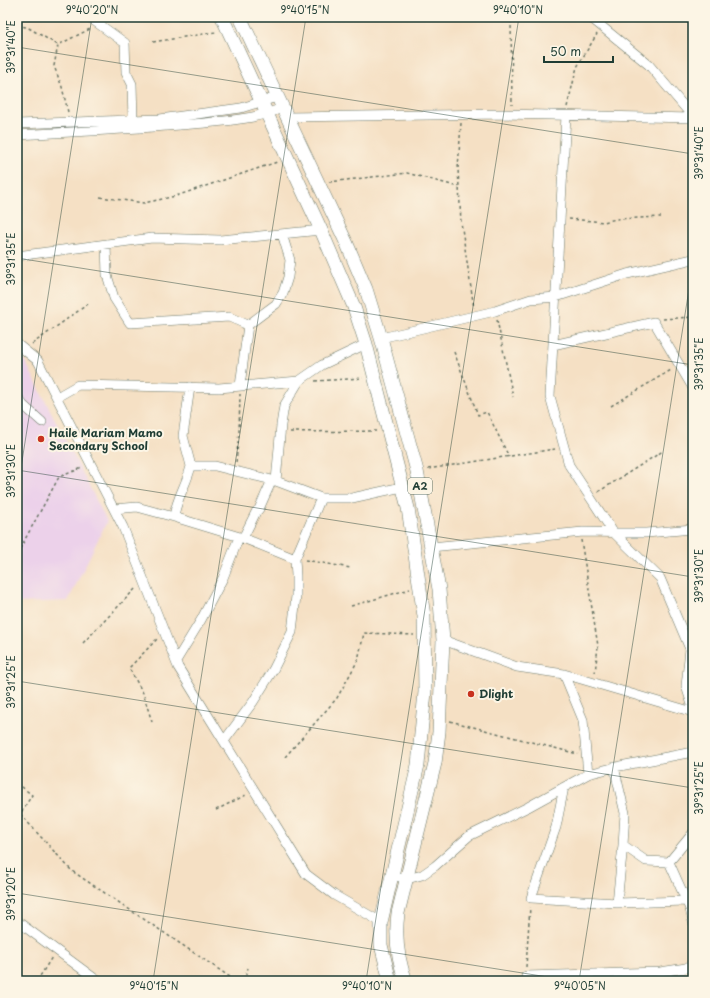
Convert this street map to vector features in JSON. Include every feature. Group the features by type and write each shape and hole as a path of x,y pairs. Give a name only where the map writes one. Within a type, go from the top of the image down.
{"highway":[{"name":"A2","path":"222,17 321,230 354,307 366,344 408,508 424,616 425,692 418,764 381,922 381,945 390,981"},
{"name":"A2","path":"240,17 319,183 366,289 381,338 417,471 439,589 443,640 440,718 435,763 398,913 396,931 400,963 406,981"}],"street":[{"path":"89,17 125,44 126,72 132,84 133,120"},
{"path":"590,17 649,65 693,117"},
{"path":"17,124 133,120 234,109 264,109 282,107 462,115 512,114 693,117"},
{"path":"17,135 141,129 242,119 264,109"},
{"path":"566,116 550,396 569,465 613,532 660,578 690,649 686,686 693,708"},
{"path":"17,256 152,238 220,240 321,230"},
{"path":"240,386 248,325 276,304 283,293 288,277 290,260 282,234"},
{"path":"106,244 107,275 114,298 130,323 229,317 248,325"},
{"path":"381,338 495,311 531,299 556,297 627,274 693,259"},
{"path":"553,345 654,322 692,386"},
{"path":"176,661 201,620 223,578 241,538 259,509 274,480 284,406 299,381 322,365 366,344"},
{"path":"19,347 38,361 114,509 123,527 176,661 306,874 334,895 381,922"},
{"path":"57,397 78,385 219,388 299,381"},
{"path":"174,517 175,509 189,476 191,466 183,436 190,387"},
{"path":"17,396 23,405 42,422"},
{"path":"191,466 215,466 274,480 321,498 352,498 402,487"},
{"path":"224,741 257,696 273,670 292,632 296,589 295,559 321,498"},
{"path":"114,509 137,507 174,517 241,538 295,559"},
{"path":"431,547 579,532 646,533 693,529"},
{"path":"443,640 517,667 564,674 693,712"},
{"path":"564,674 582,720 588,774"},
{"path":"392,876 407,879 422,875 435,866 468,836 528,807 588,774 614,767 693,752"},
{"path":"614,767 625,813 617,903"},
{"path":"564,787 556,827 531,898 617,903 687,901"},
{"path":"669,862 693,833"},
{"path":"622,844 646,861 669,862"},
{"path":"669,862 687,901 693,922"},
{"path":"17,920 98,981"},
{"path":"526,976 660,972 686,968 693,964"}],"path":[{"path":"511,20 512,114"},
{"path":"58,45 100,24"},
{"path":"17,26 27,27 58,45"},
{"path":"566,116 576,67 601,27"},
{"path":"153,42 228,31"},
{"path":"58,45 54,66 62,87 71,122"},
{"path":"462,115 458,169 461,222 476,315"},
{"path":"100,197 144,203 176,196 288,158"},
{"path":"319,183 407,173 459,187"},
{"path":"560,219 604,222 616,219 661,217"},
{"path":"19,347 88,304"},
{"path":"495,311 513,397"},
{"path":"654,322 665,318 693,317"},
{"path":"454,352 478,415 488,412 509,457"},
{"path":"611,406 680,365"},
{"path":"299,381 375,378"},
{"path":"235,471 239,432 240,386"},
{"path":"280,433 388,431"},
{"path":"417,471 564,448"},
{"path":"590,497 663,450"},
{"path":"17,554 59,477 91,464"},
{"path":"579,532 598,646 594,683"},
{"path":"295,559 351,568"},
{"path":"83,642 144,580"},
{"path":"351,606 420,587"},
{"path":"152,722 143,693 129,668 164,632"},
{"path":"285,757 337,698 358,660 364,633 424,635"},
{"path":"440,718 586,756"},
{"path":"17,783 32,794 20,814 72,871 236,981"},
{"path":"216,810 255,791"},
{"path":"526,976 531,898"},
{"path":"37,981 57,950"},
{"path":"244,981 248,968"}],"shaded area":[{"name":"Haile Mariam Mamo Secondary School","path":"17,354 23,357 107,521 68,601 17,603"}],"place":[{"name":"Haile Mariam Mamo Secondary School","path":"41,439"},
{"name":"Dlight","path":"471,694"}]}
